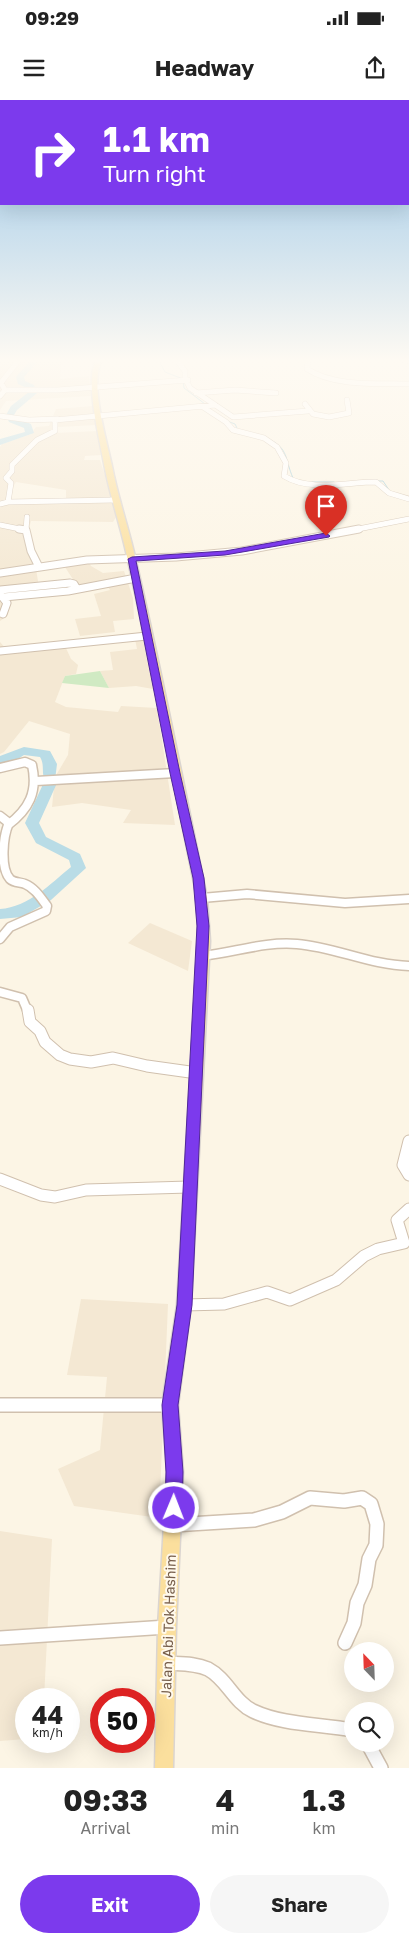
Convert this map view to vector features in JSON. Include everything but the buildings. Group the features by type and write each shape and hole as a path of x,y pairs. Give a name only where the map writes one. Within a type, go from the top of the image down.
{"main road":[{"name":"Jalan Abi Tok Hashim","path":"104,437 115,500 132,559 202,898 202,956 197,1073 189,1187 184,1305 170,1405 175,1472 167,1627 164,1768"}],"street":[{"path":"8,502 11,486 6,478 12,471 12,465 42,437"},
{"path":"260,437 277,447 286,463 284,476 286,479 302,483 376,482 389,493 409,499"},
{"path":"0,504 8,502 115,500"},
{"path":"27,517 26,530 31,551 39,567"},
{"path":"0,573 87,560 132,559 242,551 409,519"},
{"path":"2,522 26,530"},
{"path":"3,614 7,607 2,595 77,590 136,578"},
{"path":"0,590 70,583 74,584 77,590"},
{"path":"0,651 147,636"},
{"path":"0,768 20,763 32,765 36,781 30,803 8,825 2,842 2,868 10,879 27,885 38,893 47,906 46,911 10,927 0,939"},
{"path":"36,781 175,773"},
{"path":"0,816 7,820 8,825"},
{"path":"202,898 252,894 294,900 346,903 409,899"},
{"path":"202,956 220,955 263,945 285,944 327,950 384,965 409,966"},
{"path":"0,992 22,998 28,1011 30,1022 40,1031 45,1042 60,1055 91,1062 113,1058 147,1066 197,1073"},
{"path":"409,1140 403,1165 409,1174"},
{"path":"0,1179 41,1196 55,1197 86,1190 189,1187"},
{"path":"184,1305 224,1304 267,1292 290,1300 336,1280 364,1256 378,1249 407,1247 397,1220 409,1209"},
{"path":"0,1405 170,1405"},
{"path":"173,1525 254,1520 282,1512 310,1498 344,1502 362,1498 371,1504 378,1524 376,1545 370,1559 366,1585 357,1603 354,1623 345,1642"},
{"path":"0,1638 167,1627"},
{"path":"166,1663 195,1666 210,1670 234,1698 253,1712 301,1724 344,1728"},
{"path":"372,1752 381,1768"}],"shaded area":[{"path":"23,437 99,437 101,455 85,456 84,460 100,460 118,514 113,522 31,521 29,528 39,587 4,591 9,603 8,615 0,621 0,447 2,444","holes":["16,482 66,490 66,498 10,500 9,493"]},
{"path":"88,560 91,566 103,573 124,571 133,598 134,619 113,621 115,632 80,636 75,619 101,616 94,594 110,590 107,585 80,590 63,564"},
{"path":"145,638 153,689 136,686 109,688 100,671 113,670 110,652 137,649 135,639"},
{"path":"0,642 6,649 65,646 71,659 78,665 76,674 65,676 55,702 66,707 118,712 121,706 157,708 175,825 123,823 131,810 82,803 52,807 55,777 68,755 70,734 29,721 4,752 0,754"},
{"path":"150,923 192,941 188,971 128,943"},
{"path":"81,1299 168,1304 159,1518 74,1506 58,1469 100,1450 107,1377 67,1375"},
{"path":"0,1531 52,1539 45,1688 15,1688 15,1740 0,1741"}],"green space":[{"path":"100,671 109,688 62,683 65,676"}],"waterway":[{"path":"0,442 17,437"},
{"path":"267,438 283,450 293,478"},
{"path":"377,481 383,481 389,490"},
{"path":"312,482 334,482"},
{"path":"0,760 5,761 24,751 45,754 51,764 50,778"},
{"path":"0,914 17,913 46,896 79,868 75,857 41,840 32,823 50,783"}],"route":[{"path":"174,1508 175,1472 170,1405 184,1305 188,1252 189,1187 204,941 202,898 132,559 225,553 326,536"}]}
